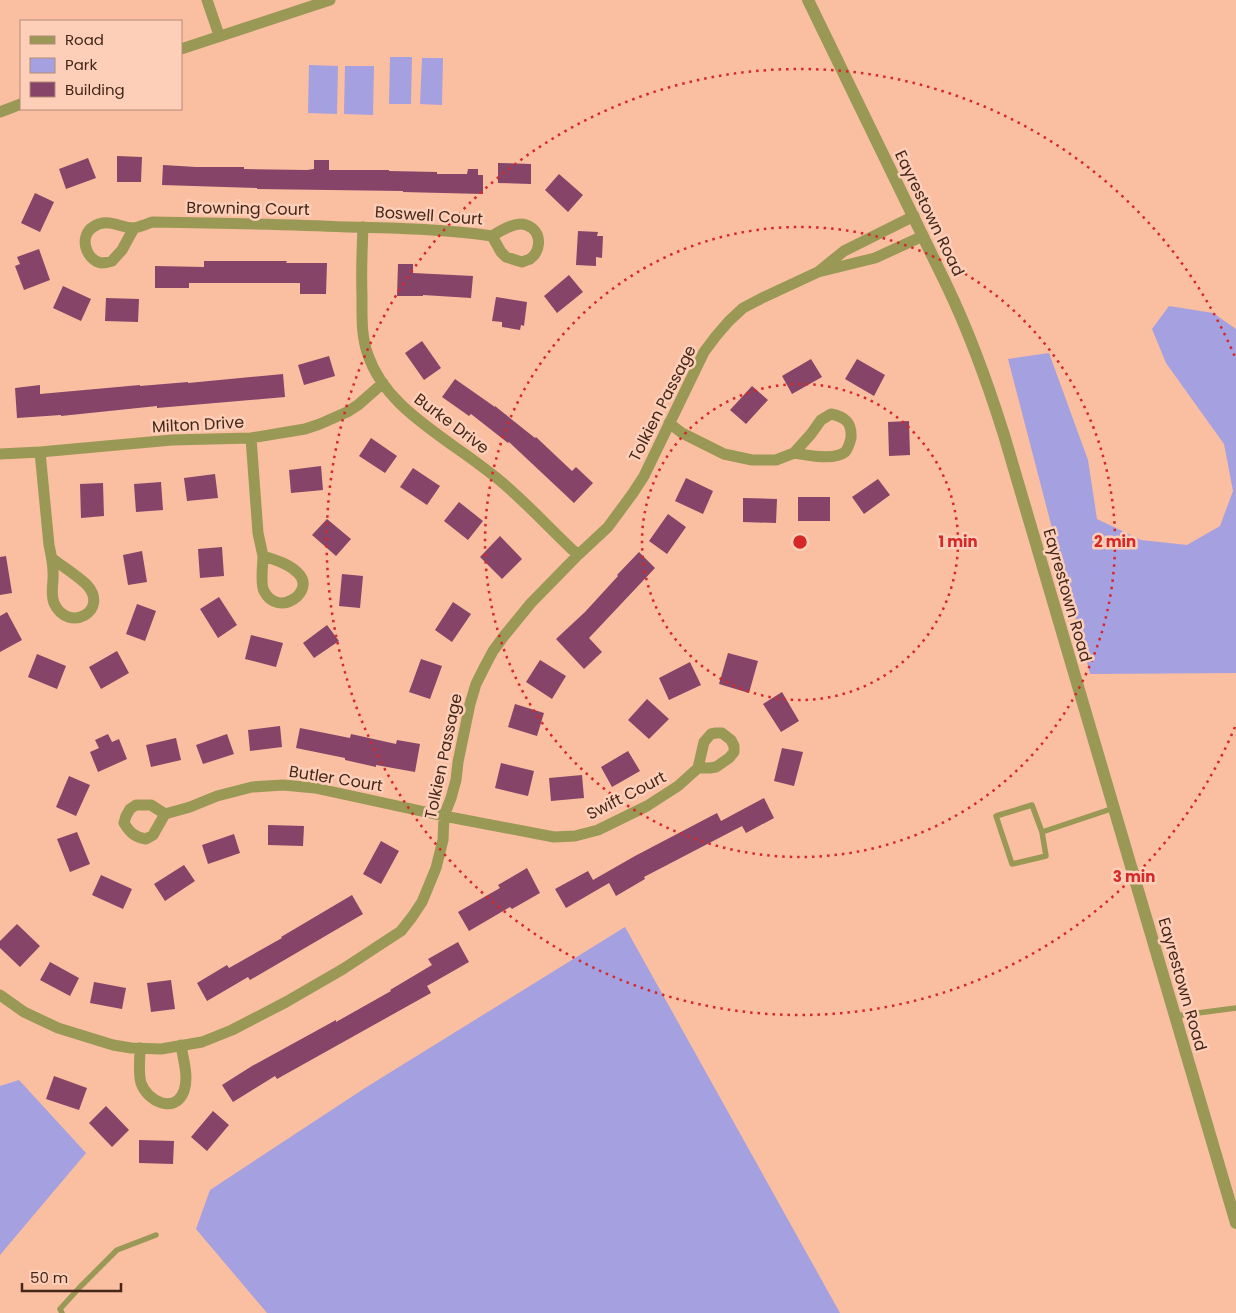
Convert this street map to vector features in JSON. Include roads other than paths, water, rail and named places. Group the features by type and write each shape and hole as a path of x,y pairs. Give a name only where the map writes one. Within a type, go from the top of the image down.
{"street":[{"path":"207,0 219,35"},
{"path":"182,49 330,0"},
{"name":"Eayrestown Road","path":"808,0 961,315 992,396 1236,1223"},
{"path":"0,112 20,104"},
{"name":"Tolkien Passage","path":"818,272 844,251 914,216"},
{"name":"Browning Court","path":"134,228 122,250 112,261 101,263 89,256 84,244 87,232 92,227 104,222 134,228 152,222 363,227"},
{"name":"Boswell Court","path":"363,227 391,227 492,236"},
{"name":"Burke Drive","path":"363,227 362,324 368,356 375,371 402,407 499,480 578,555"},
{"name":"Tolkien Passage","path":"0,995 24,1012 75,1034 113,1045 161,1049 202,1042 232,1030 343,969 401,931 422,902 436,868 443,840 444,816 456,780 470,704 476,684 485,666 493,651 517,619 578,555 608,527 633,493 644,476 704,352 716,336 743,308 762,298 818,272 875,258 923,236"},
{"name":"Milton Drive","path":"0,454 172,440 251,438 305,429 347,412 383,383"},
{"path":"669,423 682,433 724,454 752,460 776,460 794,453 821,420 831,414 847,421 852,429 850,443 844,452 833,457 815,457 794,453"},
{"path":"251,438 258,533 263,556 263,589 269,598 281,603 292,601 301,593 303,583 300,574 286,564 263,556"},
{"path":"40,452 52,559 52,595 55,604 62,613 70,618 84,617 91,611 94,600 92,593 86,585 52,559"},
{"name":"Swift Court","path":"444,816 554,837 575,836 598,830 647,806 678,786 698,768"},
{"name":"Butler Court","path":"166,814 217,796 252,787 283,785 315,788 444,816"},
{"path":"140,1048 140,1080 144,1090 154,1100 171,1103 179,1099 185,1085 186,1078 181,1045"}],"lane":[{"path":"1032,805 1042,832 1046,856 1012,864 996,816 1032,805"},
{"path":"1042,832 1114,808"},
{"path":"1175,1016 1236,1008"},
{"path":"62,1313 60,1310 73,1294 117,1250 156,1235"}]}
